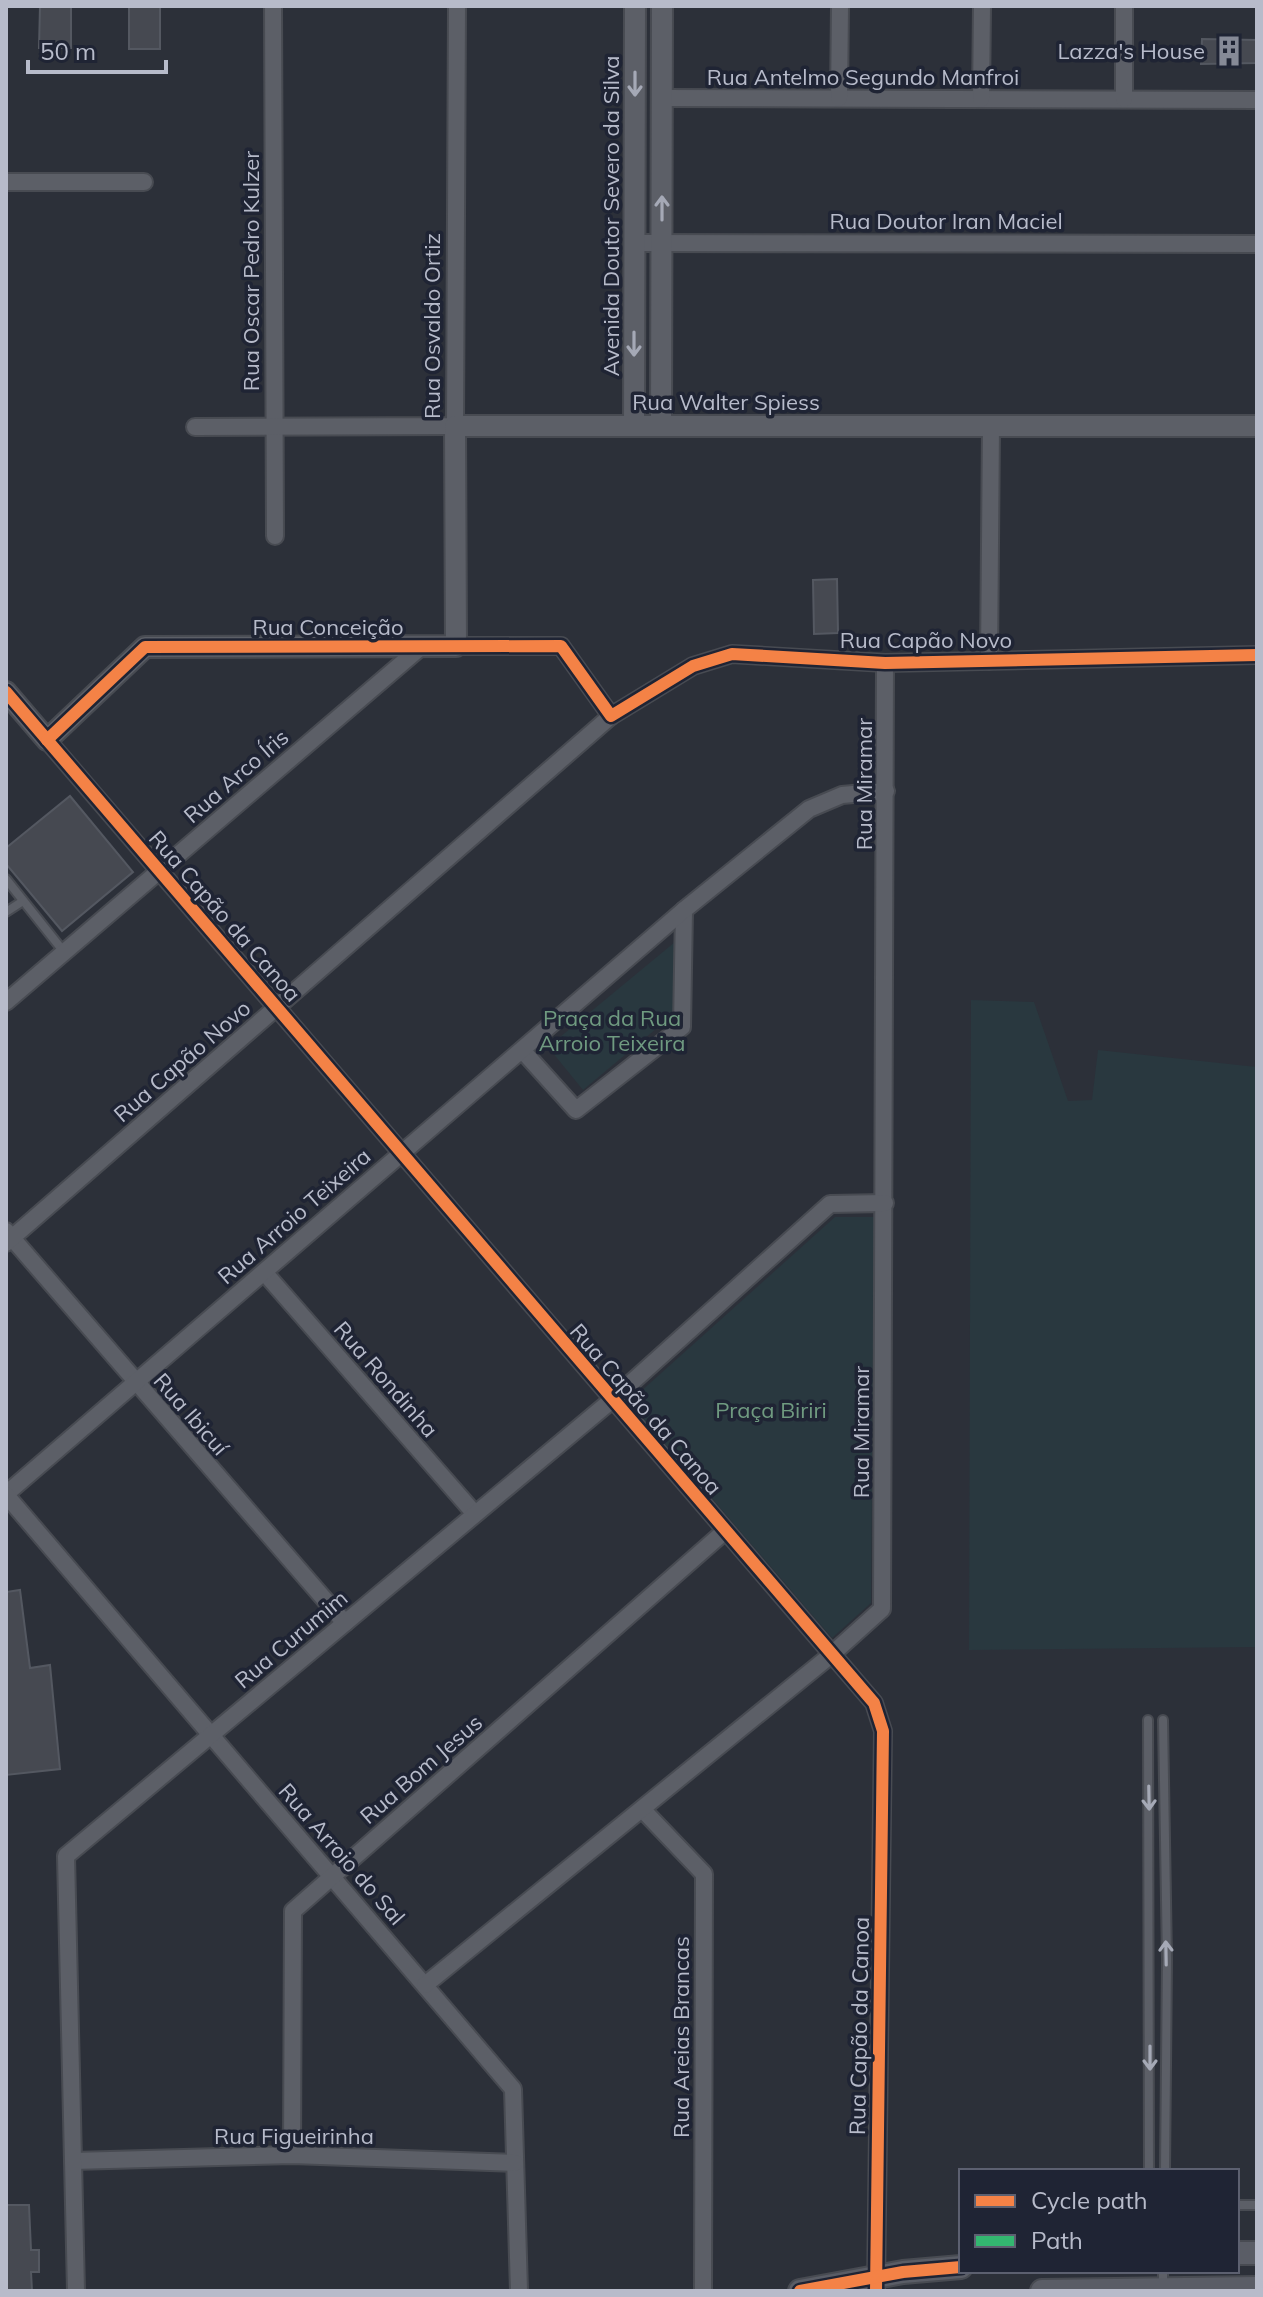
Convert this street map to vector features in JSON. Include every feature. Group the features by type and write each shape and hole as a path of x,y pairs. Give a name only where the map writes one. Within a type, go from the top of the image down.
{"main road":[{"path":"800,2291 876,2284 903,2272 959,2267"},
{"path":"1042,2291 1156,2282 1257,2288"}],"street":[{"name":"Rua Oscar Pedro Kulzer","path":"273,6 275,536"},
{"name":"Rua Osvaldo Ortiz","path":"456,646 457,6"},
{"name":"Avenida Doutor Severo da Silva","path":"634,426 635,6"},
{"path":"661,426 662,6"},
{"path":"839,98 840,6"},
{"path":"981,99 982,6"},
{"path":"1124,6 1124,99"},
{"name":"Rua Antelmo Segundo Manfroi","path":"662,98 1257,100"},
{"path":"6,182 144,182"},
{"name":"Rua Doutor Iran Maciel","path":"635,243 1257,244"},
{"path":"989,661 991,426"},
{"name":"Rua Walter Spiess","path":"195,427 1257,426"},
{"name":"Rua Conceição","path":"47,740 145,647 561,646 611,716"},
{"name":"Rua Arco Íris","path":"6,1002 421,647"},
{"name":"Rua Capão Novo","path":"8,1238 611,716 693,666 732,654 885,663 1257,655"},
{"name":"Rua Miramar","path":"425,1985 831,1655 882,1609 885,663"},
{"name":"Rua Capão da Canoa","path":"6,692 874,1703 883,1731 876,2284"},
{"name":"Rua Arroio Teixeira","path":"6,1494 684,910 809,809 842,795 886,791"},
{"path":"522,1050 576,1110 682,1027 684,910"},
{"name":"Rua Curumim","path":"76,2291 66,1856 612,1400 830,1204 885,1203"},
{"name":"Rua Ibicuí","path":"8,1238 345,1623"},
{"name":"Rua Rondinha","path":"264,1272 475,1514"},
{"name":"Rua Arroio do Sal","path":"6,1494 513,2089 519,2291"},
{"name":"Rua Bom Jesus","path":"292,2155 293,1911 725,1531"},
{"name":"Rua Areias Brancas","path":"642,1809 704,1874 703,2291"},
{"name":"Rua Figueirinha","path":"73,2161 292,2155 515,2163"}],"lane":[{"path":"6,879 64,952"},
{"path":"6,912 23,901"},
{"path":"1148,1720 1149,2169"},
{"path":"1163,1720 1167,1960 1165,2169"}],"green space":[{"name":"Praça da Rua Arroio Teixeira","path":"675,942 675,1013 583,1090 548,1047"},
{"path":"971,1000 1034,1002 1068,1101 1092,1100 1098,1050 1257,1067 1257,1647 969,1650"},
{"name":"Praça Biriri","path":"835,1217 874,1217 871,1603 832,1638 629,1402"}],"building":[{"path":"40,6 71,6 71,48 39,48"},
{"path":"129,6 160,6 160,49 129,49"},
{"name":"Lazza's House","path":"1202,39 1257,40 1257,63 1201,64"},
{"path":"837,579 838,633 814,634 813,580"},
{"path":"70,796 133,872 62,931 6,864 6,848"},
{"path":"20,1590 30,1668 50,1665 60,1769 6,1775 6,1592"},
{"path":"6,2205 29,2205 31,2250 39,2250 39,2272 31,2272 32,2291 6,2291"}],"cycle path":[{"path":"47,740 145,647 561,646 611,716 693,666 732,654 885,663 1257,655"},
{"path":"6,692 874,1703 883,1731 876,2291"},
{"path":"800,2291 903,2272 959,2267"}],"place":[{"name":"Lazza's House","path":"1229,51"}]}
